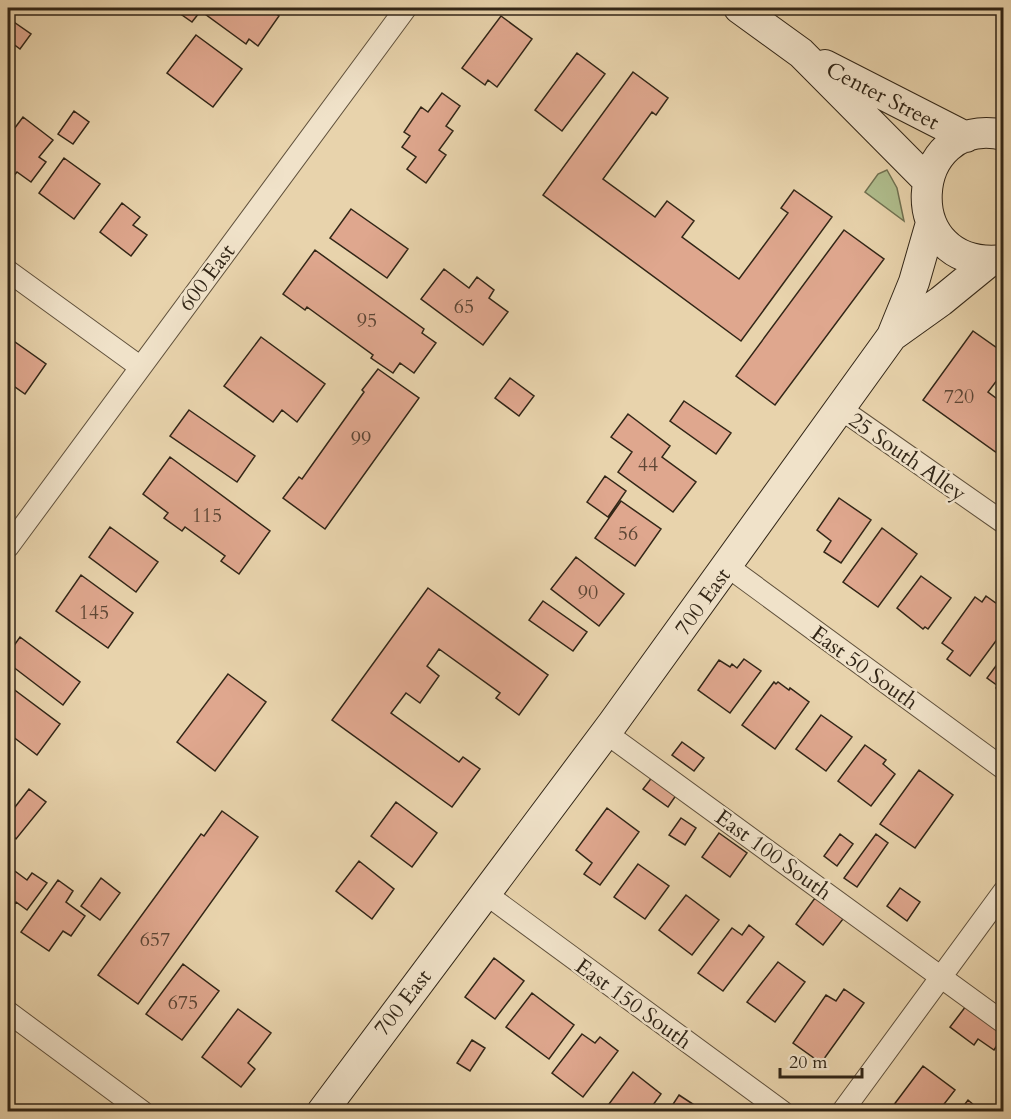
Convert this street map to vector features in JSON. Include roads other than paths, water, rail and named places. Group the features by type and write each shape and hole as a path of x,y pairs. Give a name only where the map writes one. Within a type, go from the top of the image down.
{"street":[{"name":"600 East","path":"8,547 139,366 406,8"},
{"name":"Center Street","path":"740,8 801,52 966,137"},
{"name":"Center Street","path":"801,52 927,180"},
{"path":"997,261 958,253 944,242 931,223 926,208 927,180 938,158 956,142 966,137 1001,132"},
{"name":"700 East","path":"322,1112 365,1050 486,894 606,733 892,336 914,282 931,223"},
{"name":"700 East","path":"892,336 997,261"},
{"path":"8,271 139,366"},
{"name":"25 South Alley","path":"841,409 1004,523"},
{"name":"East 50 South","path":"727,566 1004,769"},
{"name":"East 100 South","path":"606,733 1004,1023"},
{"path":"842,1112 1004,891"},
{"name":"East 150 South","path":"486,894 783,1112"},
{"path":"8,1012 143,1112"}]}
